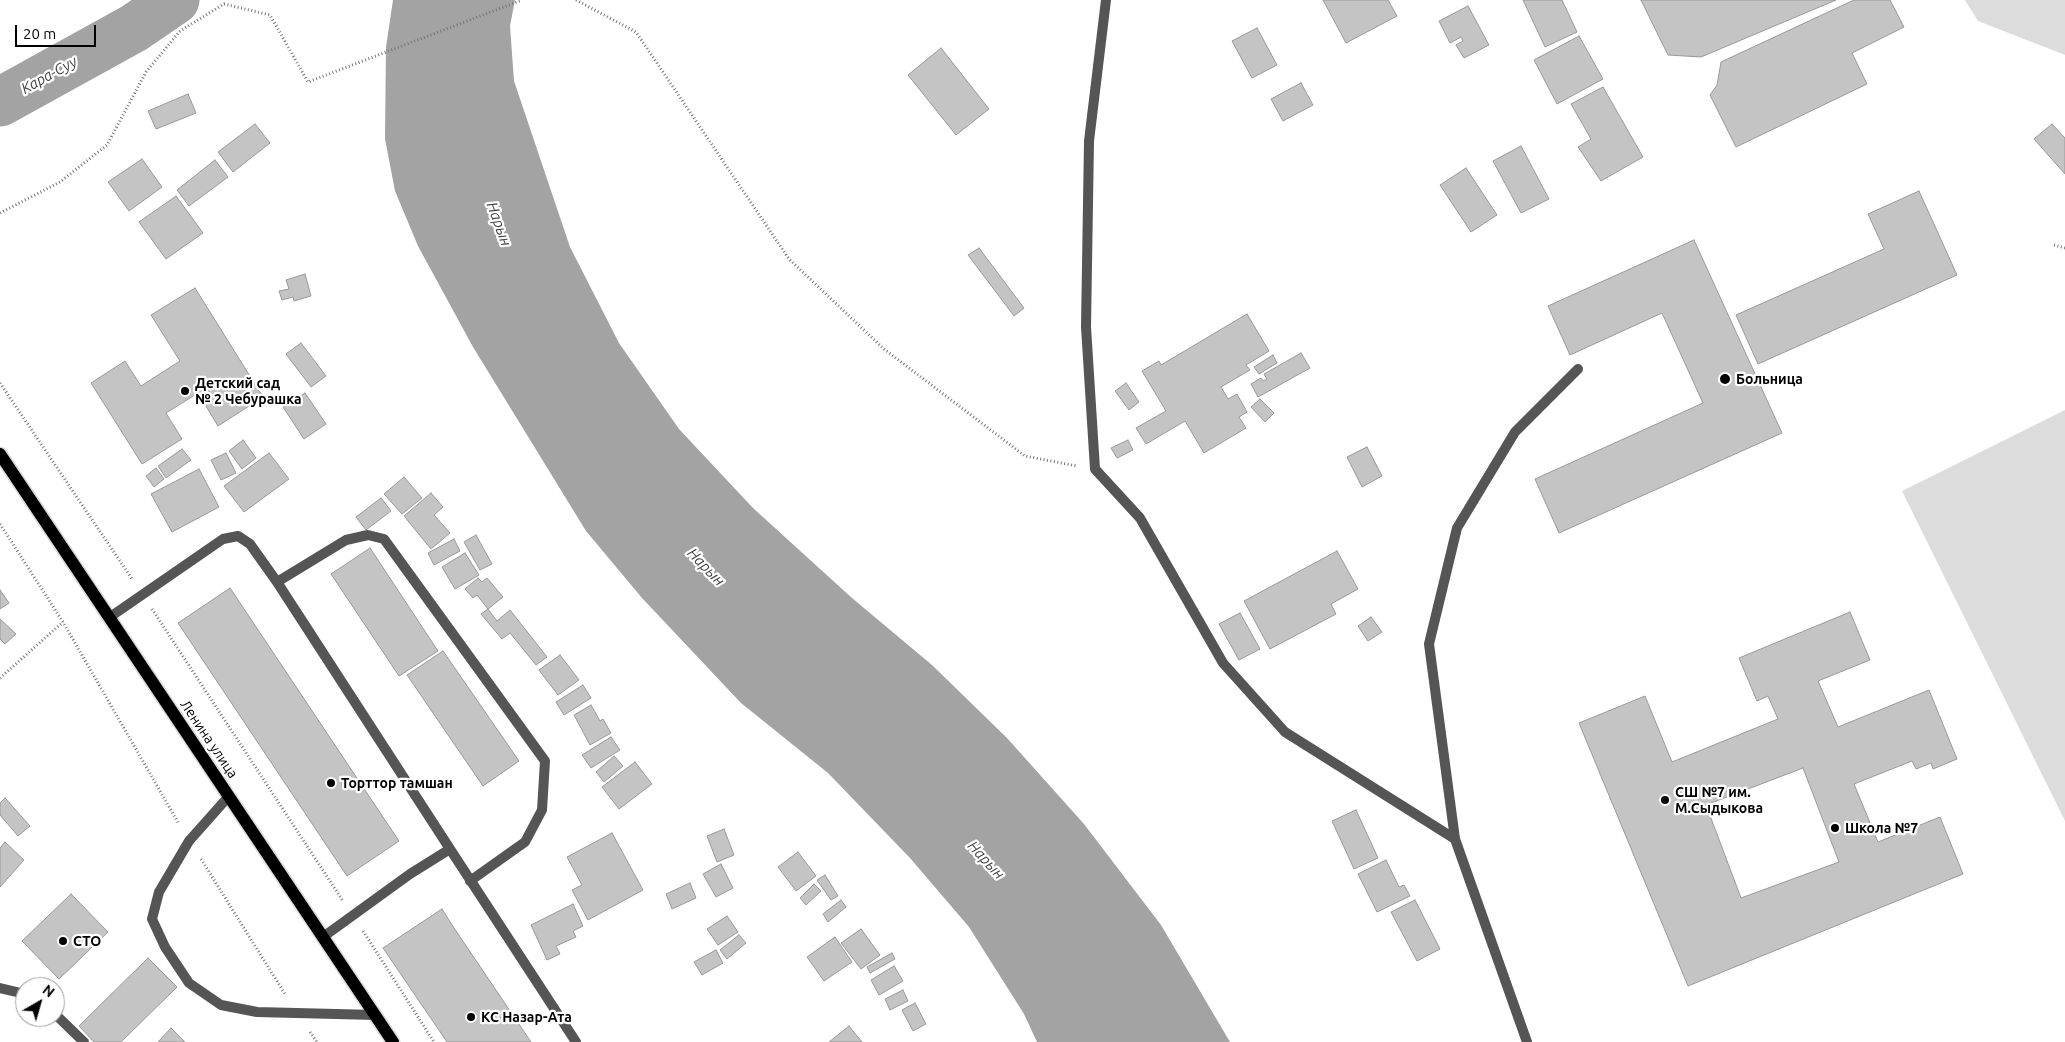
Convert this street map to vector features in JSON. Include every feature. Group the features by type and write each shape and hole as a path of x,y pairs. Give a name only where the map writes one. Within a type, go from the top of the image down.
{"main road":[{"name":"Ленина улица","path":"0,454 393,1042"}],"street":[{"path":"1106,0 1089,150 1086,327 1095,469 1140,518 1223,663 1285,732 1455,839"},
{"path":"1527,1042 1455,839 1429,644 1457,528 1516,432 1578,369"},
{"path":"277,582 346,540 368,535 384,539 545,761 542,810 525,842 470,881"},
{"path":"110,617 223,539 238,536 250,544 277,582 576,1042"},
{"path":"228,796 190,841 159,892 152,919 165,947 189,983 221,1005 257,1012 375,1015"},
{"path":"323,937 410,874 450,849"},
{"path":"0,988 15,992"},
{"path":"65,1024 84,1042"}],"path":[{"path":"0,213 60,182 107,144 146,72 180,31 224,4 270,16 308,82 522,0"},
{"path":"576,0 636,32 789,259 884,349 1025,456 1095,469"},
{"path":"2054,245 2065,248"},
{"path":"0,383 143,596 434,1042"},
{"path":"0,524 63,622 190,841 317,1042"},
{"path":"0,678 63,622"}],"shaded area":[{"path":"1965,0 2065,0 2065,55 1978,21"},
{"path":"2065,410 2065,821 1902,491"}],"water":[{"name":"Нарын","path":"393,0 515,0 510,26 514,81 570,247 619,343 679,429 753,508 852,598 932,665 1007,738 1084,824 1161,925 1230,1042 1037,1042 1024,1014 969,927 910,858 828,773 741,703 642,598 586,531 473,347 418,246 395,191 385,139 386,47"}],"building":[{"path":"1323,0 1388,0 1397,16 1346,43"},
{"path":"1523,0 1562,0 1577,32 1545,47"},
{"path":"1641,0 1836,0 1701,57 1668,55"},
{"path":"1854,0 1890,0 1904,27 1852,53 1867,84 1736,147 1710,95 1717,85 1721,62"},
{"path":"1468,6 1489,45 1464,58 1456,45 1463,41 1461,37 1450,43 1439,21"},
{"path":"1257,28 1277,65 1252,78 1232,41"},
{"path":"1579,36 1603,79 1557,104 1534,60"},
{"path":"941,48 989,109 956,135 908,75"},
{"path":"1301,83 1313,105 1283,121 1271,99"},
{"path":"1603,87 1643,157 1601,181 1578,147 1591,139 1571,104"},
{"path":"188,94 196,113 156,129 148,111"},
{"path":"255,124 270,143 233,172 218,152"},
{"path":"2052,124 2065,138 2065,174 2034,139"},
{"path":"1521,146 1549,199 1521,213 1493,161"},
{"path":"142,159 162,187 129,211 108,182"},
{"path":"215,160 228,177 189,206 177,190"},
{"path":"1466,168 1497,215 1471,232 1440,185"},
{"path":"1919,191 1957,275 1758,364 1736,315 1884,249 1868,214"},
{"path":"176,196 203,233 166,259 139,222"},
{"name":"Больница","path":"1694,240 1782,433 1559,533 1535,479 1703,403 1662,313 1570,355 1548,306"},
{"path":"979,248 1024,308 1014,316 968,255"},
{"path":"305,274 311,296 294,301 293,297 282,300 279,291 289,289 286,280"},
{"path":"195,288 263,397 218,426 198,393 166,413 182,439 142,464 91,383 125,361 141,386 180,361 151,315"},
{"path":"1247,314 1269,351 1246,365 1250,370 1221,387 1228,399 1237,394 1247,412 1239,417 1246,428 1204,453 1185,421 1146,444 1136,428 1166,411 1142,371 1159,361 1161,365"},
{"path":"301,343 326,376 311,387 286,354"},
{"path":"1301,353 1310,368 1258,397 1251,384 1261,378 1263,381 1267,379 1264,374"},
{"path":"1273,355 1277,363 1259,374 1254,367"},
{"path":"1126,383 1139,402 1129,410 1115,391"},
{"path":"305,393 326,424 304,439 283,407"},
{"path":"1260,399 1274,413 1265,422 1251,407"},
{"path":"243,440 256,458 242,469 229,451"},
{"path":"1128,440 1133,450 1117,458 1111,448"},
{"path":"1367,447 1382,476 1362,487 1347,457"},
{"path":"182,449 191,460 166,478 158,466"},
{"path":"226,453 236,473 221,480 211,460"},
{"path":"269,453 289,479 244,512 224,486"},
{"path":"156,468 164,479 154,487 146,476"},
{"path":"199,469 219,507 172,532 151,494"},
{"path":"404,477 422,498 402,514 384,494"},
{"path":"431,493 443,507 434,515 450,533 431,549 404,516"},
{"path":"381,498 391,511 366,530 356,517"},
{"path":"476,535 492,564 480,570 464,542"},
{"path":"454,539 460,551 434,565 428,553"},
{"path":"370,548 438,651 399,676 331,574"},
{"path":"1337,551 1358,589 1331,604 1336,614 1270,649 1244,601"},
{"path":"465,553 479,575 455,589 442,567"},
{"path":"478,578 482,582 487,578 503,597 488,609 477,595 473,598 465,589"},
{"path":"230,588 399,841 347,876 178,623"},
{"path":"0,590 9,603 0,609"},
{"path":"488,609 497,621 510,610 547,657 536,665 510,633 502,639 481,614"},
{"name":"СШ №7 им. М.Сыдыкова","path":"1850,612 1870,660 1818,681 1838,727 1929,690 1957,759 1933,769 1931,763 1916,769 1912,761 1854,784 1878,842 1940,817 1963,874 1688,986 1579,723 1645,696 1672,762 1778,719 1768,696 1757,701 1739,658","holes":["1803,768 1839,862 1741,898 1706,805"]},
{"path":"1240,613 1260,649 1239,660 1219,624"},
{"path":"1371,617 1382,632 1368,641 1358,626"},
{"path":"0,619 16,634 5,644 0,639"},
{"path":"443,651 519,761 483,786 407,675"},
{"path":"560,655 579,680 558,695 539,670"},
{"path":"583,685 591,698 564,715 556,702"},
{"path":"591,705 600,721 603,719 611,733 590,745 574,715"},
{"path":"611,737 620,750 591,768 582,755"},
{"path":"614,756 623,766 604,782 596,772"},
{"path":"635,762 652,784 619,809 602,787"},
{"path":"5,798 30,826 18,836 0,815 0,803"},
{"path":"1356,810 1378,858 1354,869 1332,821"},
{"path":"724,829 734,855 717,862 707,836"},
{"path":"612,833 643,890 588,920 572,890 582,885 567,857"},
{"path":"5,842 24,860 0,887 0,848"},
{"path":"798,852 816,876 796,891 778,867"},
{"path":"1386,860 1399,887 1404,885 1410,896 1377,912 1358,874"},
{"path":"721,864 733,888 716,897 703,874"},
{"path":"825,875 838,896 831,900 817,880"},
{"path":"690,883 696,898 672,909 666,894"},
{"path":"814,884 821,891 806,905 800,898"},
{"path":"71,894 108,932 61,977 57,977 22,941"},
{"path":"841,900 846,907 828,922 823,914"},
{"path":"1415,900 1440,949 1417,961 1391,912"},
{"path":"573,904 583,926 573,931 576,937 556,946 560,954 547,960 531,925"},
{"path":"442,909 531,1042 447,1042 383,948"},
{"path":"727,916 738,932 718,945 707,929"},
{"path":"861,929 880,955 861,969 841,943"},
{"path":"739,935 746,943 727,959 720,950"},
{"path":"835,937 852,962 824,981 807,957"},
{"path":"716,950 723,963 702,975 694,962"},
{"path":"892,953 895,959 870,973 867,967"},
{"path":"148,958 177,987 121,1042 94,1042 79,1026"},
{"path":"894,966 903,981 879,995 871,980"},
{"path":"903,990 908,1001 890,1010 885,999"},
{"path":"915,1003 926,1024 913,1031 902,1010"},
{"path":"849,1026 862,1042 829,1042"},
{"path":"171,1028 185,1042 158,1042"}],"waterway":[{"name":"Кара-Суу","path":"0,102 134,28 175,0"}],"place":[{"name":"Больница","path":"1725,379"},
{"name":"Детский сад № 2 Чебурашка","path":"185,391"},
{"name":"Торттор тамшан","path":"331,783"},
{"name":"СШ №7 им. М.Сыдыкова","path":"1665,800"},
{"name":"Школа №7","path":"1835,828"},
{"name":"СТО","path":"63,941"},
{"name":"КС Назар-Ата","path":"471,1017"}]}
